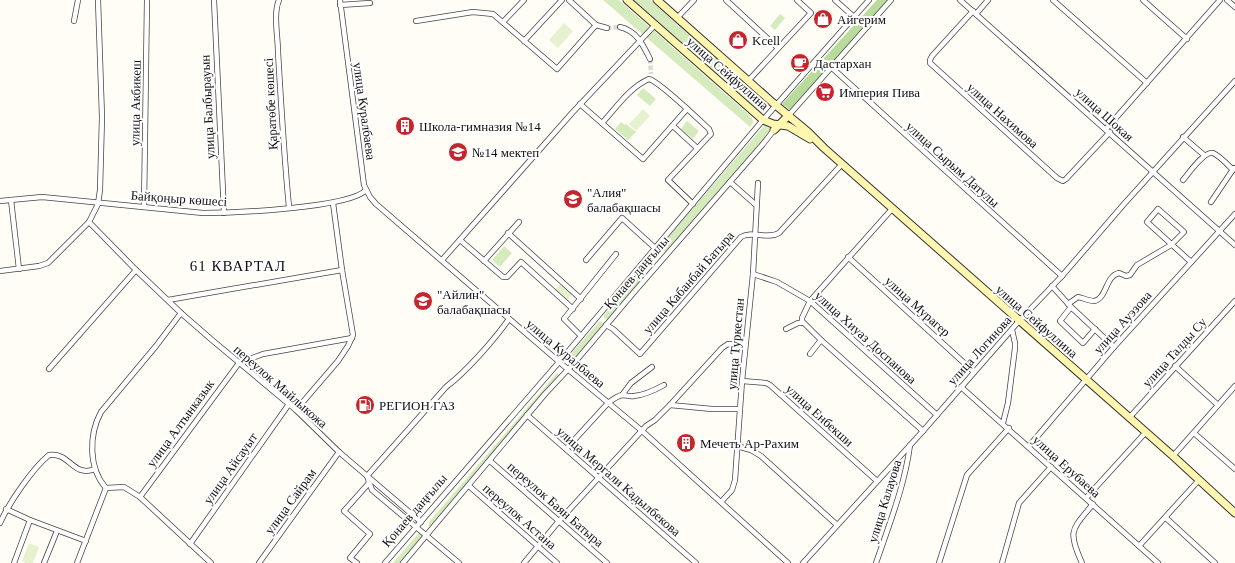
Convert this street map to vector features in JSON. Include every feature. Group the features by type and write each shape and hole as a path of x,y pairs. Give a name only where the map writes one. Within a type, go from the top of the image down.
{"main road":[{"name":"улица Сейфуллина","path":"627,0 763,120 776,127 795,129 824,148"},
{"name":"улица Сейфуллина","path":"656,0 789,115 892,209 1146,432 1235,513"},
{"name":"Қонаев даңғылы","path":"776,127 789,115"}],"street":[{"path":"74,21 78,0"},
{"path":"0,271 39,266 48,263 89,222 98,204 100,190 102,117 98,0"},
{"name":"улица Акбикеш","path":"144,207 148,0"},
{"name":"улица Балбырауын","path":"214,0 224,213"},
{"name":"Қаратөбе көшесі","path":"279,0 276,16 289,207"},
{"path":"503,22 524,0"},
{"path":"524,41 562,0"},
{"path":"569,0 596,25 607,28"},
{"path":"676,18 694,0"},
{"path":"748,81 811,13 797,0"},
{"path":"835,0 854,17"},
{"name":"Қонаев даңғылы","path":"385,563 581,336 763,120 869,0"},
{"name":"Қонаев даңғылы","path":"789,115 891,0"},
{"name":"улица Шокая","path":"960,0 1110,132 1235,245"},
{"path":"975,13 988,0"},
{"path":"1053,0 1147,83"},
{"path":"1143,0 1187,39"},
{"path":"1106,129 1220,0"},
{"path":"1227,0 1235,7"},
{"path":"728,1 778,48"},
{"path":"340,2 370,3"},
{"name":"улица Куралбаева","path":"340,2 366,190 376,204 558,362 641,430 788,563"},
{"path":"416,20 473,12 493,14 558,70 596,25"},
{"name":"улица Нахимова","path":"975,13 930,58 930,63 1057,178 1063,181 1066,179 1110,132"},
{"path":"442,260 580,104 655,25"},
{"path":"620,27 627,29 641,40 650,59"},
{"name":"улица Сырым Датулы","path":"831,67 1062,276"},
{"path":"602,123 630,93 649,79 651,74"},
{"path":"649,79 655,81 688,109 710,131 711,134 668,180 693,204"},
{"name":"улица Логинова","path":"803,563 923,431 1019,321 1062,276 1235,81"},
{"path":"580,104 643,159 688,109"},
{"path":"673,126 697,148"},
{"name":"Қонаев даңғылы","path":"403,563 527,415 568,370 776,127"},
{"path":"1183,138 1204,155"},
{"path":"1183,180 1204,155 1209,153 1215,154 1234,168 1211,202"},
{"name":"улица Кабанбай Батыра","path":"606,325 613,329 640,354 741,237 746,235 773,236 783,230 842,164"},
{"path":"730,182 756,205"},
{"name":"улица Туркестан","path":"721,502 730,494 734,486 745,345 753,274 758,183"},
{"name":"Байқоңыр көшесі","path":"0,201 42,197 98,204 203,213 224,213 333,203 355,198 366,190"},
{"path":"11,200 19,269"},
{"path":"296,410 338,361 352,338 333,203"},
{"path":"802,323 802,318 810,301 892,209"},
{"path":"1095,329 1083,343 1060,321 1070,305 1078,298 1093,301 1098,299 1113,276 1119,273 1129,276 1137,265 1171,244 1184,232 1158,209 1146,222 1171,244 1191,262"},
{"name":"улица Ауэзова","path":"1029,446 1114,347 1235,214"},
{"path":"586,260 622,218 655,248"},
{"name":"переулок Майлыкожа","path":"89,222 181,313 296,410 339,452 382,487 421,522"},
{"path":"484,261 519,222"},
{"path":"508,233 581,299"},
{"path":"460,240 505,278 521,262 573,309"},
{"path":"581,336 564,319 616,254"},
{"name":"улица Мурагер","path":"848,257 974,372"},
{"path":"49,369 136,270"},
{"path":"168,300 342,270"},
{"name":"улица Хиуаз Доспанова","path":"753,274 777,282 810,301 937,415"},
{"path":"1052,286 1114,347"},
{"name":"улица Талды Су","path":"1130,418 1175,366 1235,301"},
{"path":"106,488 100,481 95,469 92,442 97,420 181,313"},
{"path":"459,563 372,490 367,476 446,387 456,380 489,344 509,319"},
{"path":"786,329 793,325 802,323"},
{"path":"802,323 923,431"},
{"path":"1003,423 1008,403 1015,348 1012,330"},
{"path":"239,363 263,354 352,338"},
{"path":"810,354 821,340"},
{"path":"524,563 559,521 641,430 661,415 725,345 733,343 745,345"},
{"name":"улица Алтынказык","path":"140,497 239,363"},
{"path":"1175,366 1218,405"},
{"path":"566,449 608,403 622,395 631,383 652,367"},
{"name":"улица Енбекши","path":"742,382 766,383 770,385 877,481"},
{"path":"622,395 642,395 654,391 664,385"},
{"path":"1173,456 1235,386"},
{"name":"улица Ерубаева","path":"961,387 1009,428 1158,563"},
{"path":"1231,391 1235,395"},
{"name":"улица Айсауыт","path":"190,544 288,404"},
{"path":"670,405 712,409 740,409"},
{"name":"улица Мергали Кадылбекова","path":"527,415 696,563"},
{"path":"939,563 967,475 1009,428"},
{"path":"1086,498 1146,432"},
{"path":"1194,433 1235,469"},
{"name":"улица Калауова","path":"876,563 892,517 906,467 910,445"},
{"path":"737,446 751,450 761,456 837,525"},
{"name":"улица Сайрам","path":"259,563 339,452"},
{"path":"0,523 6,509 37,468 49,456 62,457 80,471 86,472 95,469"},
{"name":"переулок Баян Батыра","path":"490,461 607,563"},
{"path":"1002,563 1020,504 1051,467"},
{"path":"1139,546 1199,480"},
{"path":"356,563 350,558 370,534 344,511 369,483"},
{"name":"переулок Астана","path":"469,486 557,563"},
{"path":"106,488 124,487 140,497 211,563"},
{"path":"77,563 106,488"},
{"path":"1082,563 1073,540 1073,533 1076,524 1093,504"},
{"path":"6,509 30,520 86,541"},
{"path":"1166,518 1214,563"},
{"path":"14,563 30,520"},
{"path":"44,563 58,531"}],"green space":[{"path":"603,0 619,0 747,113 752,118 753,122 750,127"},
{"path":"631,0 650,0 766,102 768,105 766,111 762,113 758,112"},
{"path":"877,0 888,0 790,110 782,104"},
{"path":"780,14 785,18 775,30 770,26"},
{"path":"564,23 573,31 558,48 549,40"},
{"path":"643,88 656,99 650,106 637,95"},
{"path":"643,109 650,116 636,131 629,124"},
{"path":"687,121 699,131 693,139 681,129"},
{"path":"621,122 636,132 628,140 615,129"},
{"path":"765,126 770,129 770,133 666,252 663,251 661,246 663,243"},
{"path":"504,246 512,253 500,267 492,260"},
{"path":"643,271 646,273 646,276 608,320 604,318 604,315"},
{"path":"562,283 573,293 566,302 554,291"},
{"path":"600,321 604,325 574,360 571,362 569,361 569,356"},
{"path":"557,373 561,376 431,526 429,526 429,522"},
{"path":"419,533 422,535 422,538 402,563 393,563"},
{"path":"29,543 39,547 33,563 26,563 22,561"}],"tunnel":[{"path":"607,28 620,27"},
{"path":"650,59 651,74"}],"place":[{"name":"Айгерим","path":"823,19"},
{"name":"Kcell","path":"738,40"},
{"name":"Дастархан","path":"800,63"},
{"name":"Империя Пива","path":"825,92"},
{"name":"Школа-гимназия №14","path":"405,126"},
{"name":"№14 мектеп","path":"458,152"},
{"name":"\"Алия\" балабақшасы","path":"573,199"},
{"name":"\"Айлин\" балабақшасы","path":"423,301"},
{"name":"РЕГИОН ГАЗ","path":"365,405"},
{"name":"Мечеть Ар-Рахим","path":"686,443"}],"district":[{"name":"61 КВАРТАЛ","path":"238,266"}]}
